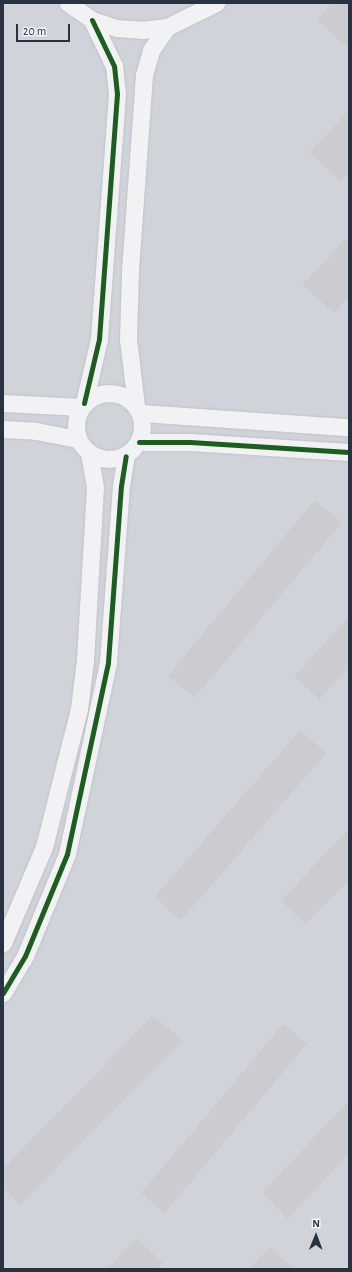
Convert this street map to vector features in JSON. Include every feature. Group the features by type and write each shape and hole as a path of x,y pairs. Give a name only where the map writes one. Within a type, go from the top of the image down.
{"street":[{"path":"68,3 92,20 116,28 142,30 167,27 216,3"},
{"path":"3,943 44,847 79,709 85,660 94,487 89,454 77,439 76,420 83,405 99,339 117,94 114,66 92,20"},
{"path":"89,454 107,460 126,456 140,442 143,428 128,339 130,270 144,75 150,50 167,27"},
{"path":"3,403 83,405 101,393 121,394 139,410 349,427"},
{"path":"3,429 36,430 77,439"},
{"path":"140,442 190,442 349,452"},
{"path":"3,992 25,956 67,854 108,662 121,486 126,456"},
{"path":"85,660 108,662"},
{"path":"3,947 25,956"}],"shaded area":[{"path":"3,3 349,3 349,1269 3,1269"}],"building":[{"path":"332,3 349,3 349,49 317,19"},
{"path":"349,110 349,174 341,182 310,152"},
{"path":"349,235 349,296 334,313 302,285"},
{"path":"315,500 342,522 195,698 168,675"},
{"path":"349,617 349,667 319,699 294,676"},
{"path":"300,730 326,753 181,921 154,898"},
{"path":"349,828 349,880 306,925 281,901"},
{"path":"152,1016 183,1040 20,1205 3,1187 3,1169"},
{"path":"283,1024 307,1044 165,1213 141,1193"},
{"path":"349,1100 349,1154 287,1219 263,1192"},
{"path":"137,1238 163,1263 157,1269 107,1269"},
{"path":"270,1247 294,1269 249,1269"}],"cycle path":[{"path":"84,403 99,339 117,94 114,66 92,20"},
{"path":"139,442 190,442 349,452"},
{"path":"3,993 25,956 67,854 108,662 121,486 126,456"}]}
